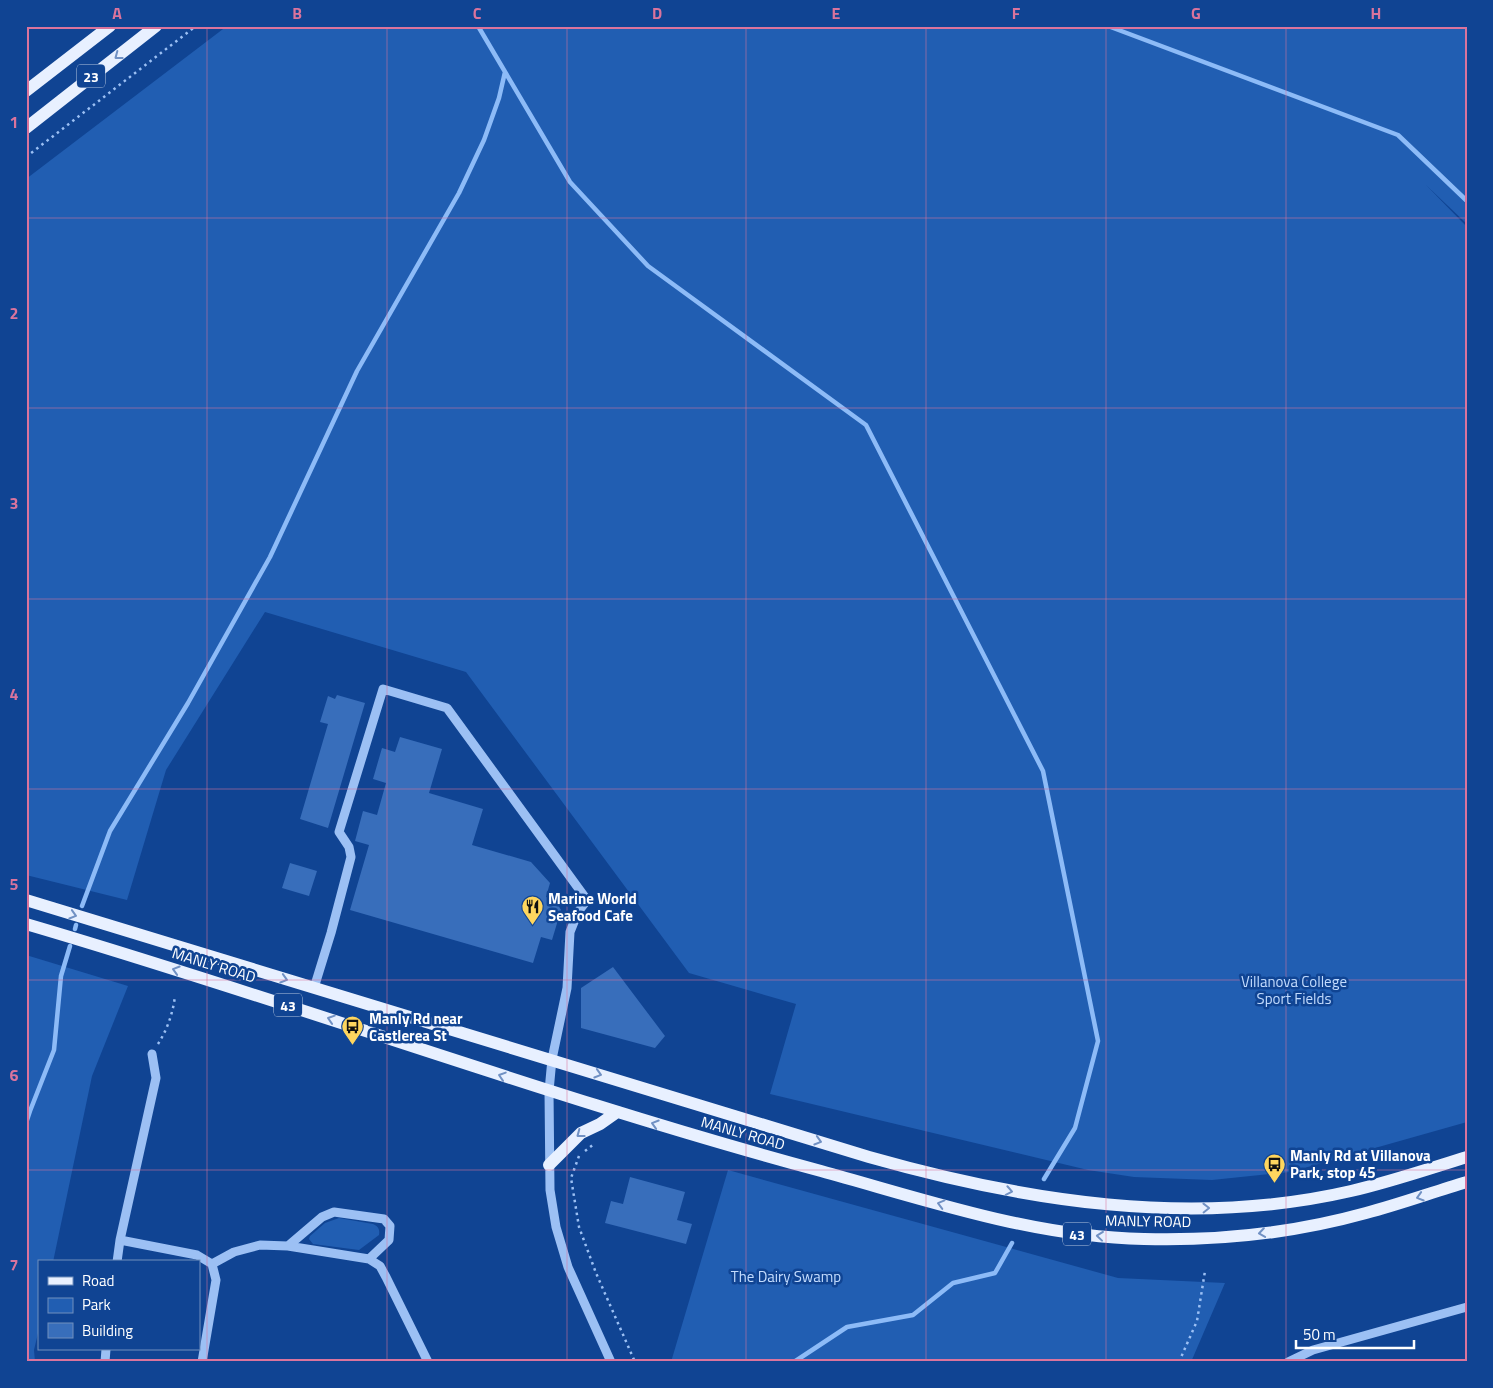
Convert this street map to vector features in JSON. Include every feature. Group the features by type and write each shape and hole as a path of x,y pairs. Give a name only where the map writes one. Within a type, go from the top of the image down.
{"main road":[{"name":"23","path":"26,91 110,26"},
{"name":"23","path":"26,128 156,26"},
{"name":"MANLY ROAD","path":"26,900 931,1175 1022,1194 1063,1200 1176,1208 1267,1205 1350,1191 1467,1157"},
{"name":"MANLY ROAD","path":"26,924 277,1002 548,1091 733,1148 1004,1221 1048,1230 1106,1237 1182,1239 1259,1234 1311,1226 1366,1213 1467,1182"},
{"path":"550,1165 581,1132 600,1124 617,1112"}],"street":[{"path":"314,988 351,857 349,847 339,832 383,690 447,708 587,900 578,912 570,932 567,988 552,1059 548,1091 550,1190 554,1218 568,1267 611,1362"},
{"path":"117,1260 156,1078 152,1054"},
{"path":"288,1246 322,1217 334,1212 384,1219 390,1226 389,1240 368,1259"},
{"path":"120,1240 197,1255 212,1264 216,1280 202,1362"},
{"path":"212,1264 234,1252 260,1245 288,1246 368,1259 380,1266 428,1362"},
{"path":"1288,1362 1314,1350 1467,1308"}],"path":[{"path":"26,156 196,26"},
{"path":"152,1054 164,1035 174,1008 175,996"},
{"path":"595,1143 580,1155 572,1178 579,1227 596,1273 635,1362"},
{"path":"1179,1362 1197,1321 1205,1271"}],"green space":[{"name":"Villanova College Sport Fields","path":"227,26 1467,26 1467,224 1426,185 1467,227 1467,1122 1290,1172 1212,1180 1134,1177 1088,1170 770,1094 796,1004 689,973 466,672 265,612 166,770 127,900 26,875 26,179"},
{"path":"26,955 128,986 92,1076 53,1260 38,1260 38,1333 34,1350 35,1362 26,1362"},
{"name":"The Dairy Swamp","path":"728,1170 1118,1278 1225,1283 1191,1362 671,1362"},
{"path":"339,1218 373,1224 378,1228 379,1235 359,1250 313,1244 309,1239 310,1236 325,1223"}],"building":[{"path":"337,695 365,703 328,828 300,819 328,724 320,722 328,696 335,699"},
{"path":"400,737 442,749 429,793 483,809 472,845 531,862 550,883 546,897 555,900 561,910 552,940 541,937 533,963 350,910 369,845 355,841 363,811 377,815 386,783 373,779 382,748 395,752"},
{"path":"290,863 317,871 309,896 282,888"},
{"path":"613,967 665,1036 655,1048 581,1028 581,988"},
{"path":"630,1177 685,1192 677,1220 692,1224 686,1244 605,1223 611,1201 623,1204"}],"waterway":[{"path":"478,26 570,182 648,266 866,425 1043,771 1098,1041 1075,1128 1044,1179"},
{"path":"1108,26 1398,135 1467,201"},
{"path":"82,906 110,831 188,703 270,557 357,371 459,193 484,140 499,98 505,72"},
{"path":"75,929 76,925"},
{"path":"26,1123 54,1050 61,976 70,946"},
{"path":"794,1362 847,1327 913,1315 953,1283 995,1273 1012,1243"}],"place":[{"name":"Marine World Seafood Cafe","path":"532,926"},
{"name":"Manly Rd near Castlerea St","path":"353,1046"},
{"name":"Manly Rd at Villanova Park, stop 45","path":"1274,1183"}]}
